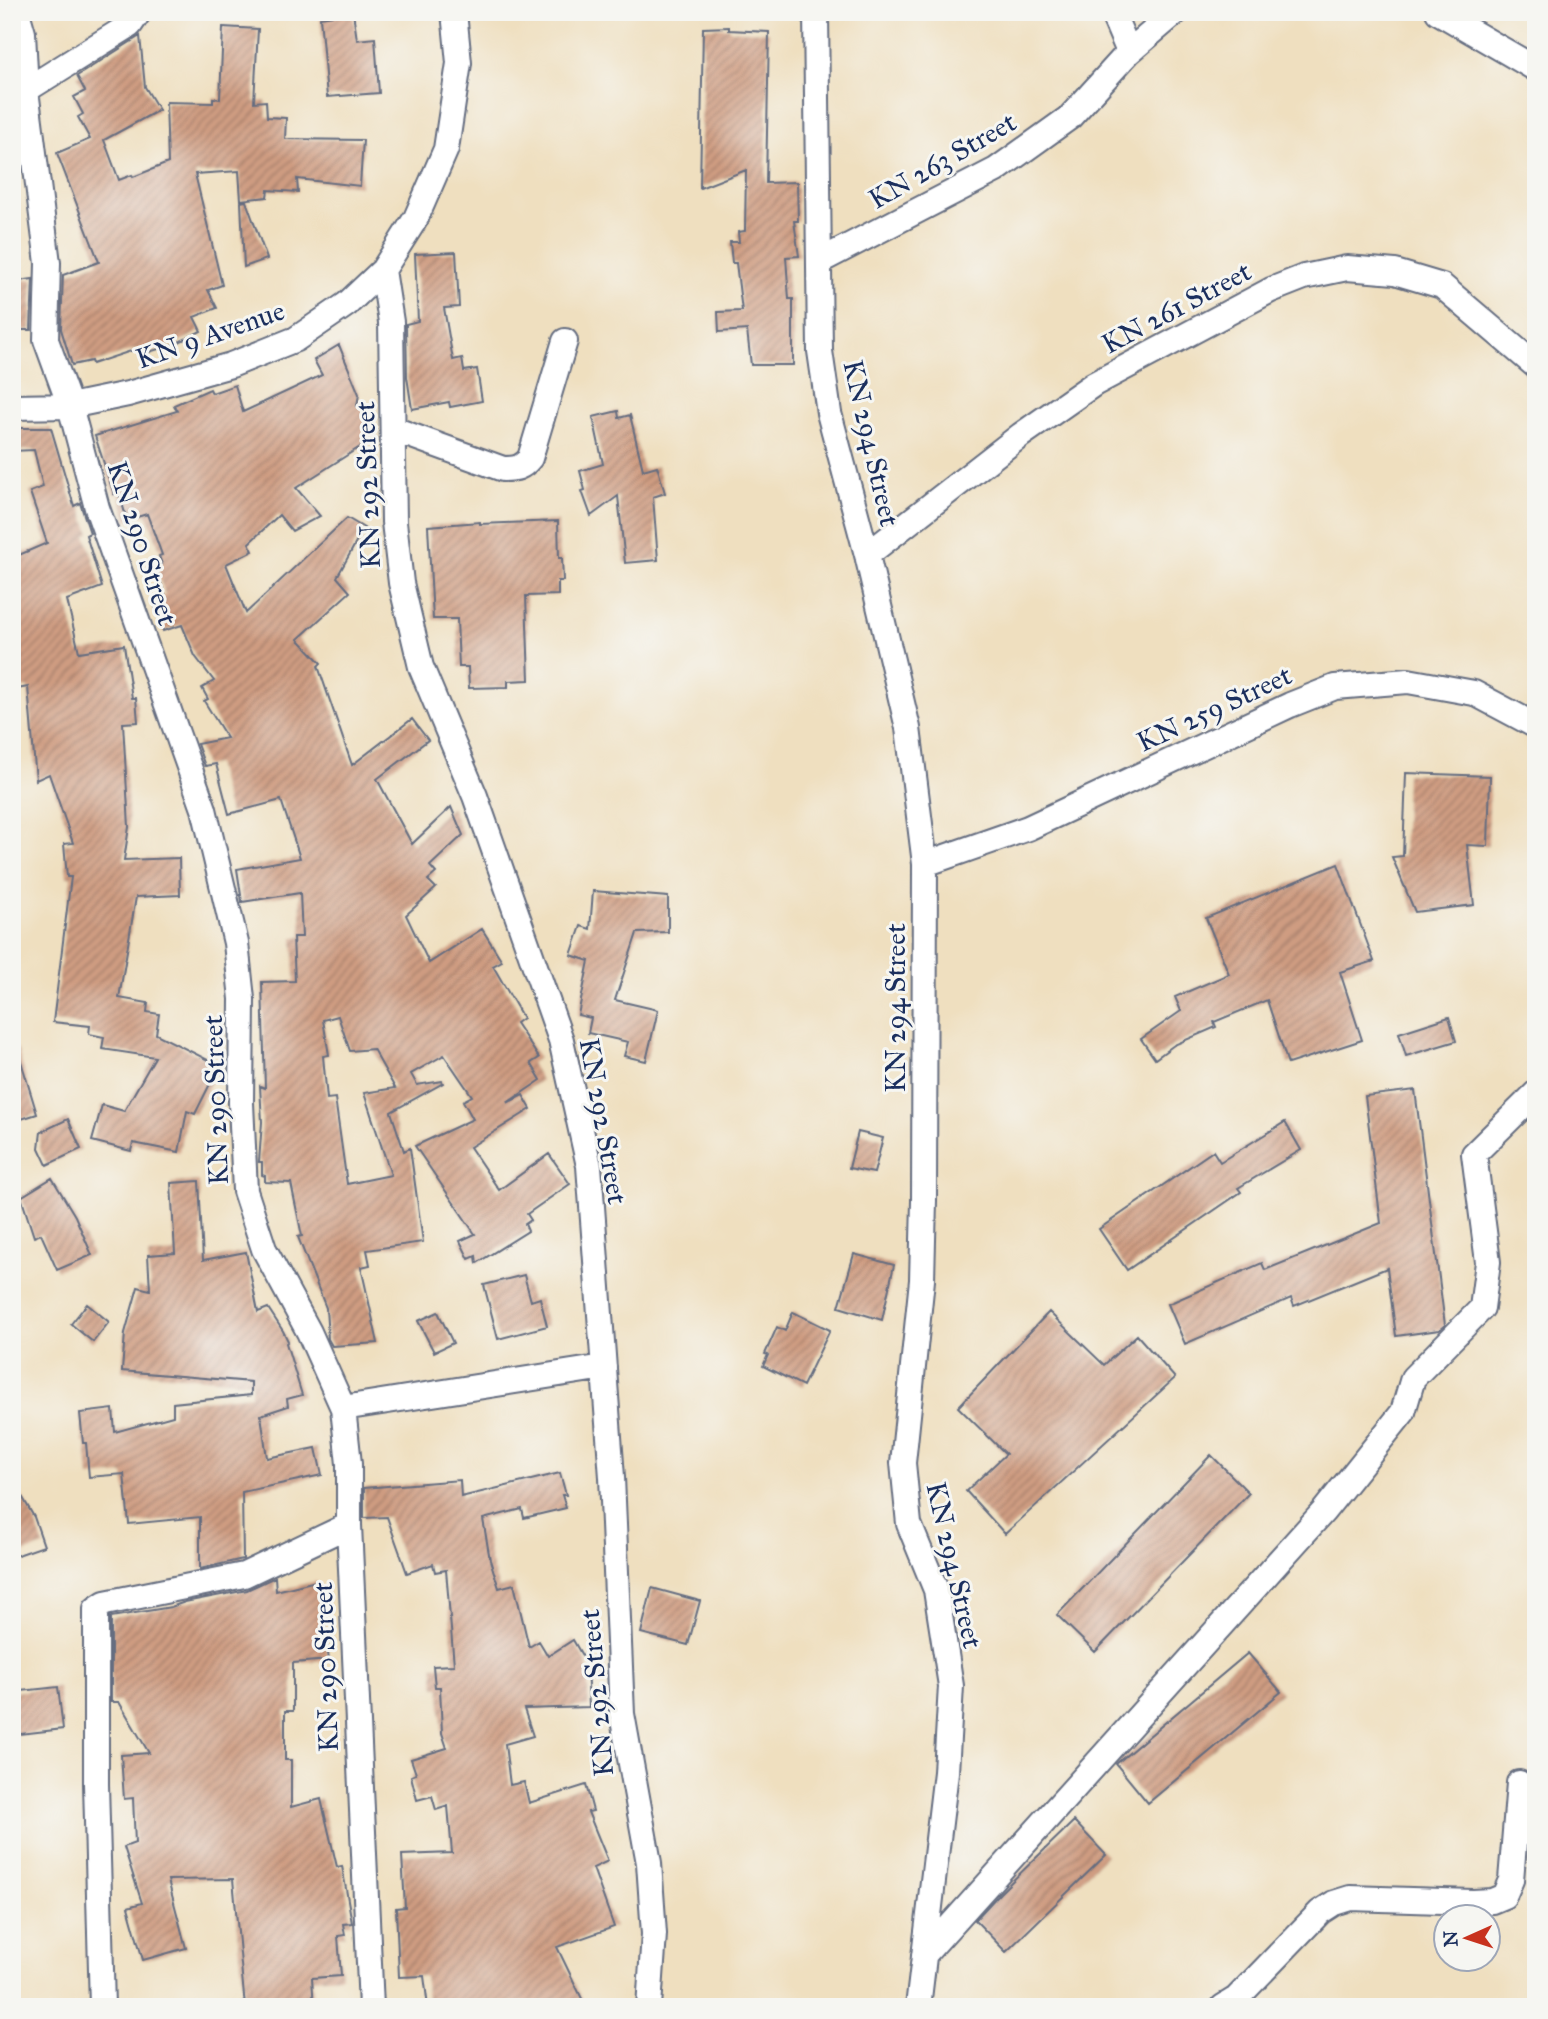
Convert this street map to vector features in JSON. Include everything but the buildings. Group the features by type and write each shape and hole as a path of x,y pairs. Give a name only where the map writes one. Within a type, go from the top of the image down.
{"street":[{"path":"26,90 130,25 139,12"},
{"name":"KN 9 Avenue","path":"12,407 70,406 128,394 231,365 296,339 347,304 383,270 416,218 446,149 459,63 454,12"},
{"name":"KN 294 Street","path":"816,12 820,351 829,413 867,555 908,728 925,864 923,1254 903,1463 909,1524 936,1590 951,1686 946,1772 918,2007"},
{"path":"1112,12 1129,52"},
{"name":"KN 263 Street","path":"820,261 996,170 1070,117 1129,52 1176,12"},
{"path":"1438,12 1536,69"},
{"name":"KN 290 Street","path":"18,27 48,263 46,340 70,406 97,509 204,809 236,943 242,999 244,1191 264,1249 309,1332 343,1408 349,1464 349,1525 371,2007"},
{"name":"KN 261 Street","path":"867,555 1021,435 1094,384 1271,290 1304,277 1347,268 1395,272 1442,286 1536,366"},
{"name":"KN 292 Street","path":"383,270 391,322 394,522 401,583 421,667 475,796 561,1040 589,1166 612,1477 622,1714 649,1863 654,1934 649,2007"},
{"path":"393,429 503,469 523,466 530,458 565,341"},
{"name":"KN 259 Street","path":"925,864 1028,828 1290,705 1335,687 1408,681 1474,693 1536,726"},
{"path":"925,1955 1323,1512 1403,1412 1413,1378 1482,1308 1488,1262 1474,1154 1536,1093"},
{"path":"343,1408 604,1367"},
{"path":"102,2007 96,1784 96,1609 105,1603 244,1574 349,1525"},
{"path":"1223,2007 1236,1999 1320,1912 1334,1903 1350,1898 1473,1902 1492,1901 1504,1896 1511,1880 1519,1783"}]}
